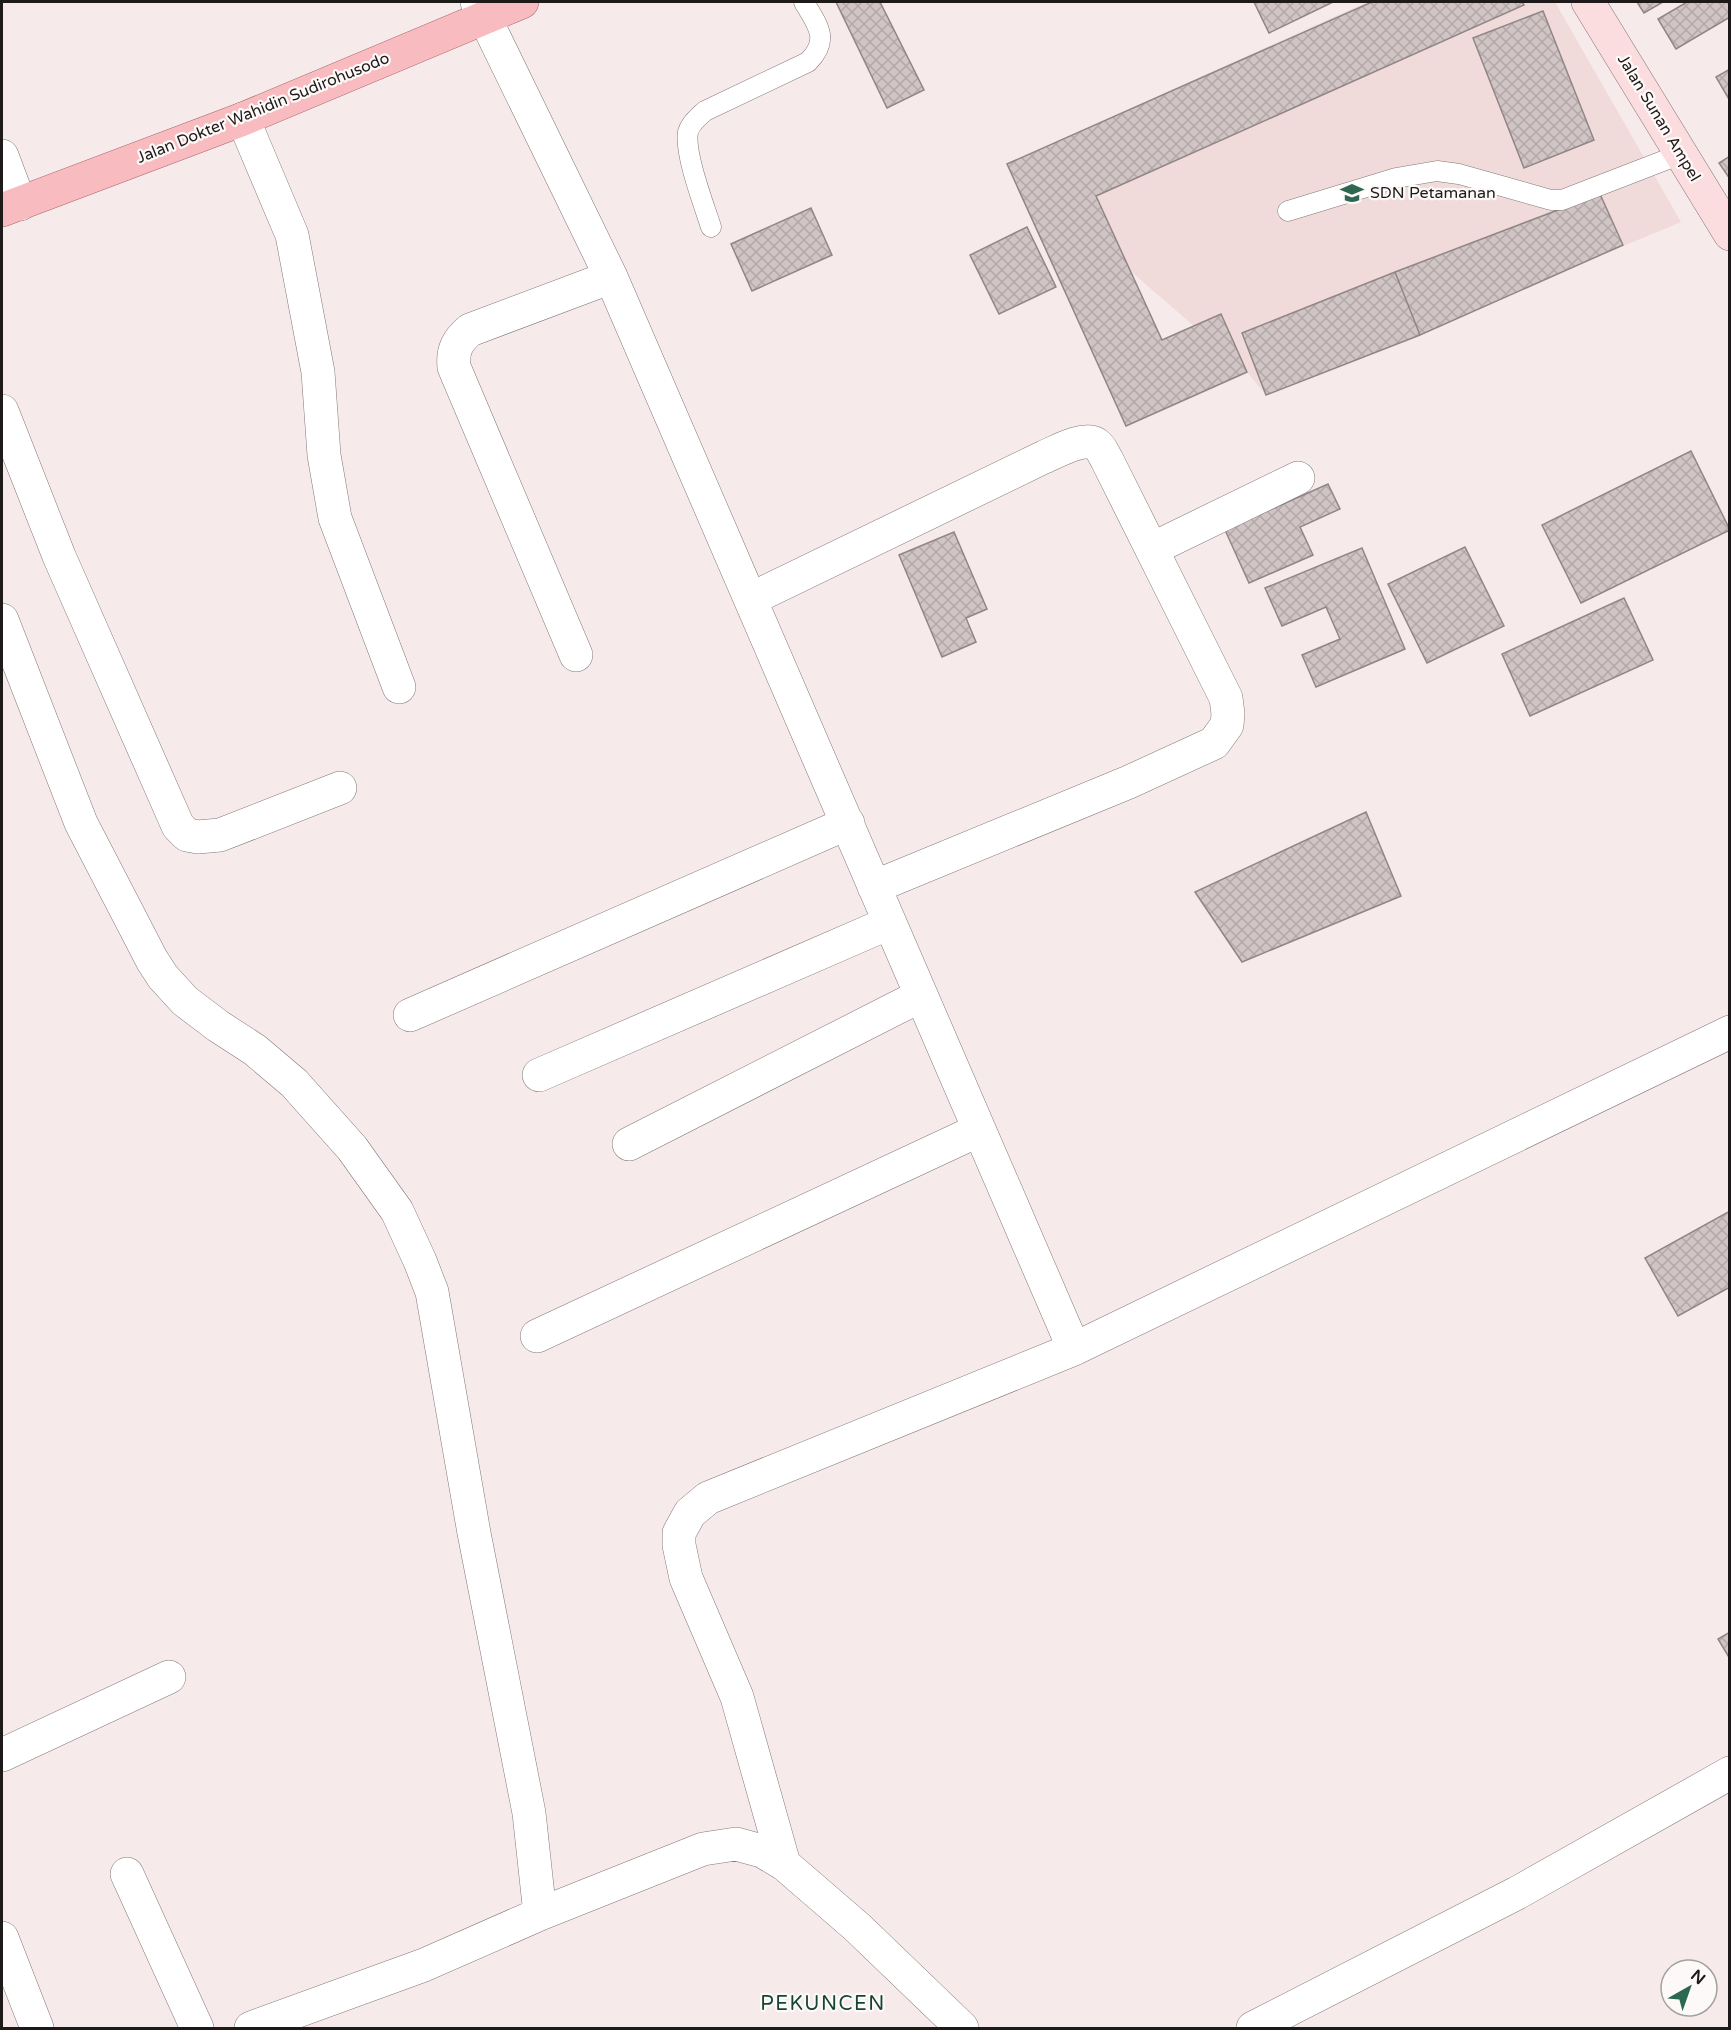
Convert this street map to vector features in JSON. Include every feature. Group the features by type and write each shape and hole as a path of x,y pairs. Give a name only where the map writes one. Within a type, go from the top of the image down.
{"main road":[{"name":"Jalan Dokter Wahidin Sudirohusodo","path":"11,207 243,119 480,9 522,2"},
{"name":"Jalan Sunan Ampel","path":"1588,2 1730,234"}],"street":[{"path":"480,9 611,277 1074,1349"},
{"path":"243,119 292,235 318,372 324,455 335,518 399,687"},
{"path":"2,156 11,207"},
{"path":"576,655 452,357 460,339 470,330 611,277"},
{"path":"2,411 59,556 178,826 187,835 198,837 220,835 340,788"},
{"path":"751,599 1044,457 1075,443 1090,441 1098,445 1107,460 1226,698 1227,725 1214,743 1129,782 874,887"},
{"path":"1152,549 1298,478"},
{"path":"2,620 81,823 163,977 185,1000 218,1026 255,1050 294,1083 352,1148 397,1211 420,1261 432,1292 474,1533 529,1813 540,1914"},
{"path":"410,1015 848,823"},
{"path":"539,1075 889,923"},
{"path":"629,1144 920,996"},
{"path":"784,1864 737,1697 686,1578 679,1545 679,1533 684,1522 697,1507 708,1498 1074,1349 1730,1032"},
{"path":"537,1336 979,1130"},
{"path":"2,1755 169,1677"},
{"path":"1254,2028 1517,1893 1730,1773"},
{"path":"251,2028 424,1965 540,1914 703,1849 736,1844 762,1851 784,1864 857,1927 962,2028"},
{"path":"127,1874 198,2028"},
{"path":"2,1938 37,2028"}],"lane":[{"path":"711,227 690,154 688,131 705,111 808,62 818,52 821,31 804,2"},
{"path":"1288,211 1396,178 1437,171 1459,174 1551,200 1562,200 1681,154"}],"shaded area":[{"name":"SDN Petamanan","path":"1367,2 1555,2 1681,222 1266,395 1247,372 1007,164"}],"building":[{"path":"836,2 880,2 924,90 887,108"},
{"path":"1254,2 1333,2 1269,33"},
{"path":"1372,2 1522,2 1524,5 1096,196 1162,340 1221,314 1247,372 1126,426 1007,164"},
{"path":"1637,2 1663,2 1644,13"},
{"path":"1687,2 1727,2 1730,5 1730,17 1676,49 1658,19"},
{"path":"1543,11 1594,140 1524,168 1473,38"},
{"path":"1730,69 1730,101 1716,77"},
{"path":"1730,156 1730,179 1719,163"},
{"path":"1600,194 1623,245 1420,335 1395,272"},
{"path":"811,208 832,255 752,291 731,244"},
{"path":"1027,227 1056,287 999,314 970,255"},
{"path":"1395,272 1420,335 1266,395 1242,333"},
{"path":"1691,451 1730,530 1581,603 1542,525"},
{"path":"1328,484 1340,509 1300,527 1313,555 1249,583 1225,530"},
{"path":"954,532 987,609 966,618 976,642 942,657 899,555"},
{"path":"1465,547 1504,626 1427,663 1388,584"},
{"path":"1362,548 1405,649 1316,687 1302,655 1340,639 1326,607 1282,626 1265,588"},
{"path":"1624,598 1653,660 1530,716 1502,654"},
{"path":"1366,812 1401,896 1242,962 1195,892"},
{"path":"1730,1211 1730,1287 1678,1316 1645,1258"},
{"path":"1730,1632 1730,1659 1718,1639"}],"place":[{"name":"SDN Petamanan","path":"1352,193"}],"district":[{"name":"PEKUNCEN","path":"823,2004"}]}
